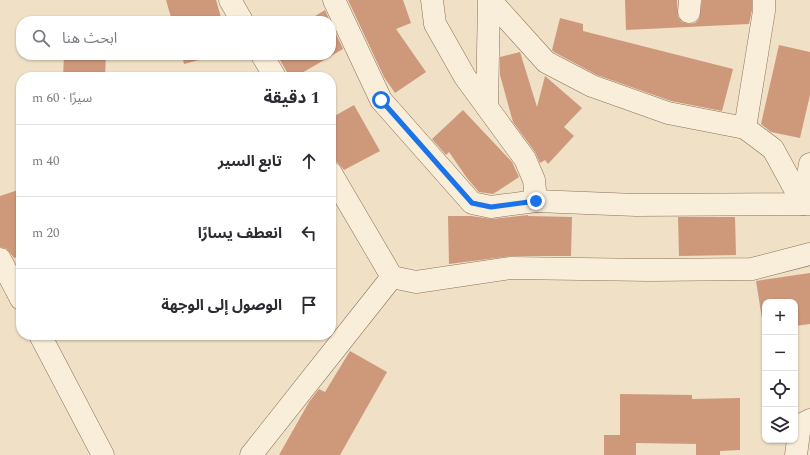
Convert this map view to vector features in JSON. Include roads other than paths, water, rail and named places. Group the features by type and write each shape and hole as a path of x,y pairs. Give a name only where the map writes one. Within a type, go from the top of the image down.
{"street":[{"path":"334,0 381,100 472,203 491,207 536,201 636,205 807,204"},
{"path":"432,0 435,24 465,77 525,159 534,180 536,201"},
{"path":"487,107 489,0"},
{"path":"489,0 546,62 592,86 668,113 745,128 774,149 807,204"},
{"path":"745,128 764,11 764,0"},
{"path":"265,60 271,72"},
{"path":"807,204 810,164"},
{"path":"336,182 392,277 416,282 511,268 650,270 752,269 810,254"},
{"path":"0,259 16,289"},
{"path":"252,455 392,277"},
{"path":"43,340 103,455"},
{"path":"796,455 800,425 810,420"}]}
